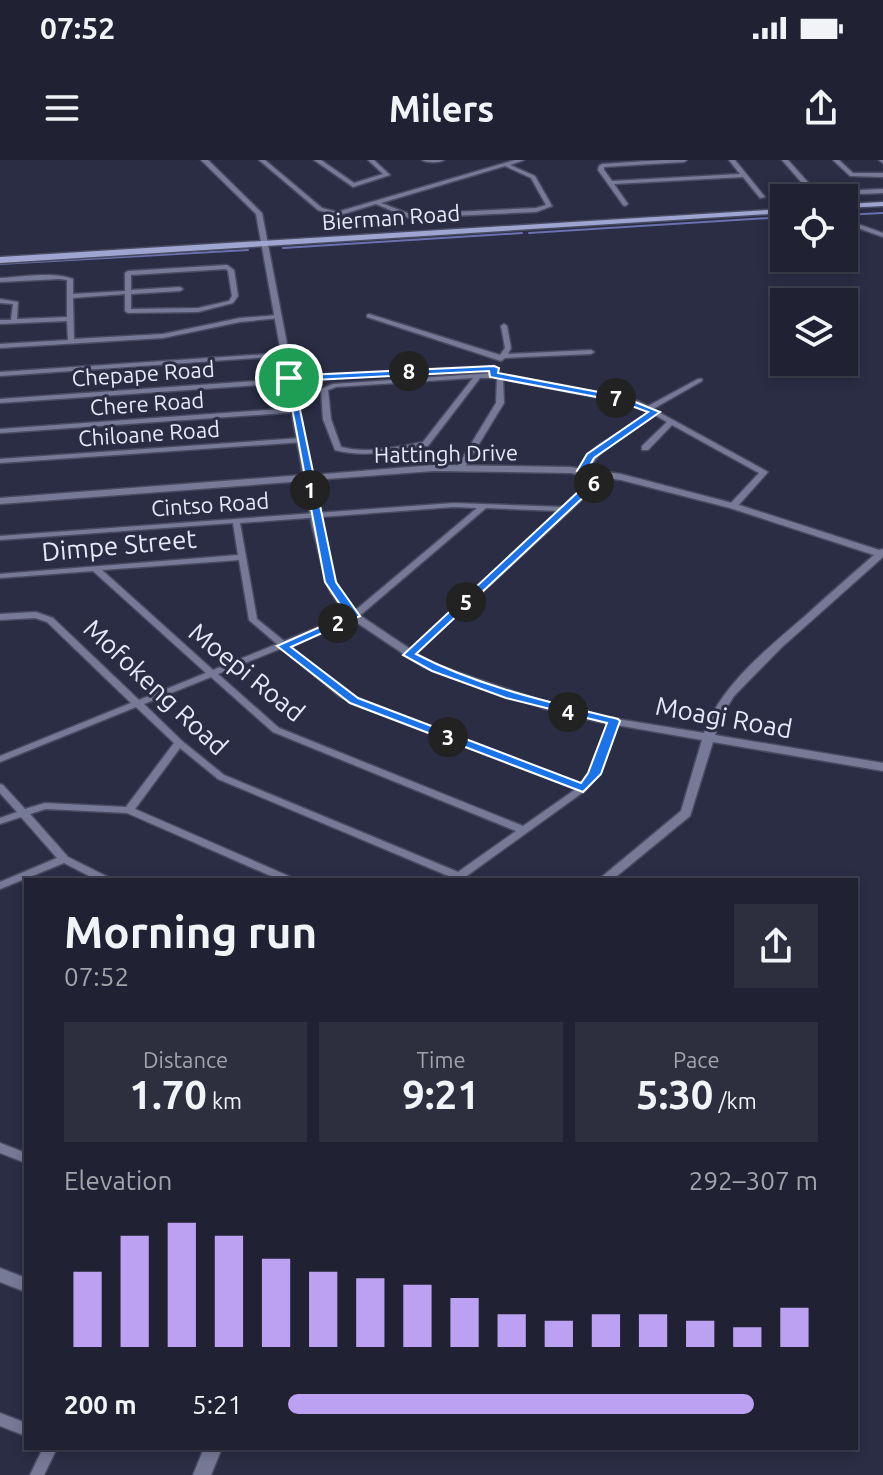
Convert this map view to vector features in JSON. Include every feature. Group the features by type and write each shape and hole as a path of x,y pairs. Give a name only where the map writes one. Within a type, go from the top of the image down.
{"main road":[{"path":"858,206 883,205"},
{"name":"Bierman Road","path":"290,241 770,212"},
{"path":"0,258 267,245 275,248 290,241"},
{"path":"0,258 267,245 290,241"}],"street":[{"name":"Moagi Road","path":"204,160 255,207 267,245 284,355 331,582 354,616 409,655 436,669 511,696 614,721 883,767"},
{"path":"262,160 325,212 344,214 521,160"},
{"path":"317,160 353,185 387,175 371,160"},
{"path":"425,160 441,160"},
{"path":"625,204 601,170 605,165 684,160"},
{"path":"732,160 762,197"},
{"path":"785,160 807,184"},
{"path":"836,160 852,175 883,175"},
{"path":"379,204 409,216 536,210 549,206 533,177 506,165"},
{"path":"610,183 745,175"},
{"path":"858,193 883,191"},
{"path":"480,203 484,213"},
{"path":"858,226 883,235"},
{"path":"223,267 231,270 235,298 198,310 133,313 128,311 127,293 127,275 130,272 223,267"},
{"path":"0,280 65,277 72,281 71,341"},
{"path":"72,296 180,289"},
{"path":"0,301 16,303 14,321"},
{"path":"369,316 502,357 591,352"},
{"path":"0,346 163,336 240,320 278,317"},
{"path":"0,322 71,319"},
{"path":"461,467 500,403 496,373 508,348 504,326"},
{"path":"0,374 284,355"},
{"path":"478,376 425,444 399,450 352,452 341,450 336,445 325,406 327,387 496,373 620,399 652,410 764,472 733,506"},
{"name":"Chepape Road","path":"0,401 289,380 496,373"},
{"path":"582,471 599,449 700,380"},
{"name":"Chere Road","path":"0,431 296,410"},
{"path":"645,448 671,422"},
{"name":"Chiloane Road","path":"0,461 301,440"},
{"name":"Hattingh Drive","path":"0,501 461,467 582,471 733,506 882,553"},
{"path":"409,655 603,474"},
{"path":"0,759 354,616 486,504"},
{"name":"Cintso Road","path":"0,538 486,504 567,509"},
{"path":"236,520 250,615 257,626 282,646 354,701 583,788"},
{"path":"606,878 686,813 721,706 739,684 882,553"},
{"name":"Dimpe Street","path":"0,576 242,557"},
{"name":"Moepi Road","path":"95,569 211,675 285,735 524,830"},
{"name":"Mofokeng Road","path":"0,617 46,617 179,743 234,783 456,878"},
{"path":"456,878 583,788 594,774 614,721"},
{"path":"129,810 179,743"},
{"path":"0,787 64,859 102,878"},
{"path":"0,821 22,812 54,806 129,810 284,878"},
{"path":"0,886 64,859"},
{"path":"0,1148 24,1157"},
{"path":"0,1275 24,1284"},
{"path":"0,1419 24,1429"},
{"path":"37,1475 49,1450"},
{"path":"202,1475 212,1450"}],"waterway":[{"path":"858,214 883,213"},
{"path":"529,233 770,218"},
{"path":"283,248 522,233"},
{"path":"0,264 248,250"}],"route":[{"path":"494,368 493,375 638,403 656,412 591,456 582,471 603,474 409,655 436,669 511,696 614,721 594,774 583,788 354,701 282,646 354,616 331,582 317,526 289,378 494,368"}]}
